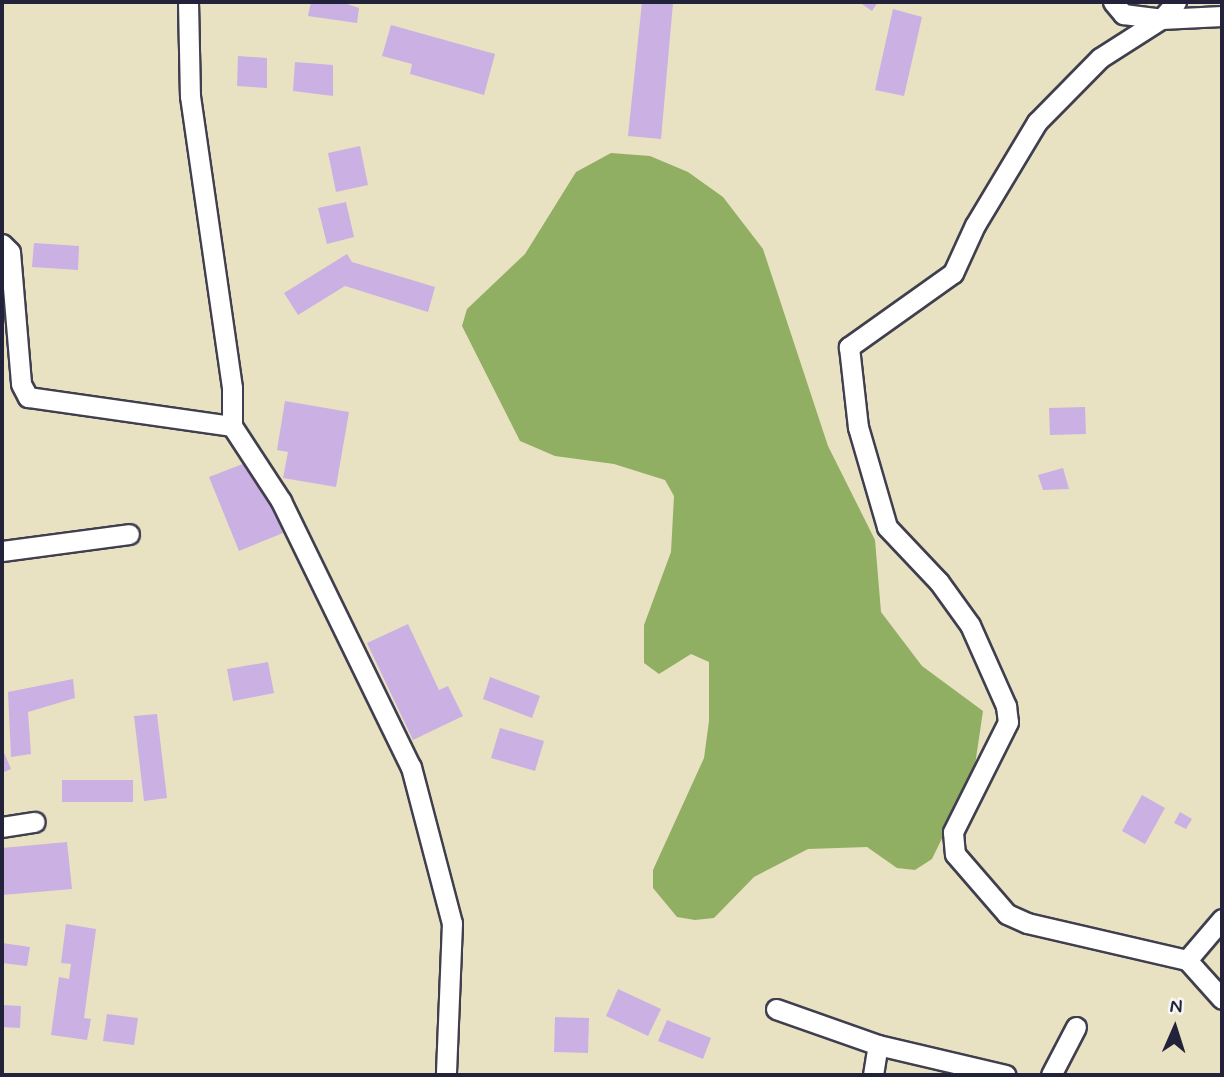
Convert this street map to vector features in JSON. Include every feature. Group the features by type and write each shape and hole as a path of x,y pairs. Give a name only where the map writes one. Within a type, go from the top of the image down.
{"street":[{"path":"188,2 190,96 232,388 233,426 281,501 411,767 452,923 446,1075"},
{"path":"1113,2 1123,14 1161,19 1222,16"},
{"path":"1176,2 1161,19 1100,58 1037,122 975,225 953,273 849,347 858,427 887,527 939,582 970,625 1006,706 1008,722 953,832 955,854 1007,914 1027,923 1187,960 1222,999"},
{"path":"2,244 10,252 21,384 28,397 233,426"},
{"path":"2,551 129,534"},
{"path":"2,827 35,822"},
{"path":"1187,960 1222,919"},
{"path":"776,1009 878,1045 1006,1075"},
{"path":"1051,1075 1076,1027"},
{"path":"873,1075 878,1045"}],"green space":[{"path":"611,153 650,156 688,172 723,197 763,249 828,446 875,540 881,612 922,666 983,711 974,772 932,859 915,870 897,868 867,847 808,849 754,877 714,918 695,920 677,917 653,888 653,870 704,758 709,721 709,662 691,654 659,674 644,663 644,625 671,552 674,496 665,480 614,464 555,456 520,441 462,326 467,309 525,254 576,172"}],"building":[{"path":"311,2 341,2 359,8 357,23 308,16"},
{"path":"642,2 673,3 661,139 628,136"},
{"path":"859,2 878,2 872,11"},
{"path":"893,9 922,17 904,96 875,90"},
{"path":"391,25 495,54 484,95 410,74 412,64 382,56"},
{"path":"238,56 267,58 267,88 237,86"},
{"path":"295,62 333,65 333,96 293,91"},
{"path":"360,146 368,185 336,192 328,153"},
{"path":"346,202 354,237 327,244 318,208"},
{"path":"34,243 79,246 78,270 32,267"},
{"path":"347,254 352,262 435,287 428,312 345,286 298,315 284,293"},
{"path":"285,401 349,412 336,487 283,478 288,452 277,450"},
{"path":"1085,407 1086,434 1050,435 1049,408"},
{"path":"253,460 283,533 239,551 209,477"},
{"path":"1063,468 1069,489 1043,490 1038,475"},
{"path":"408,624 439,690 448,686 463,716 413,740 367,643"},
{"path":"268,662 274,693 233,701 227,669"},
{"path":"490,677 540,696 532,718 483,699"},
{"path":"73,679 75,698 28,712 31,754 11,757 8,692"},
{"path":"157,714 167,798 144,801 134,716"},
{"path":"500,728 544,741 535,771 491,758"},
{"path":"2,748 11,769 2,773"},
{"path":"62,780 133,780 133,802 62,802"},
{"path":"1142,795 1165,808 1145,844 1122,831"},
{"path":"1180,812 1192,819 1186,829 1174,823"},
{"path":"67,842 72,889 2,895 2,848"},
{"path":"66,924 96,929 84,1018 91,1019 87,1040 51,1035 59,977 69,979 71,964 61,963"},
{"path":"2,943 30,947 27,966 2,963"},
{"path":"618,989 661,1009 648,1036 606,1016"},
{"path":"2,1005 21,1006 20,1028 2,1027"},
{"path":"107,1014 138,1018 134,1045 103,1041"},
{"path":"555,1017 589,1018 588,1053 554,1052"},
{"path":"667,1020 711,1038 703,1059 658,1041"}]}
